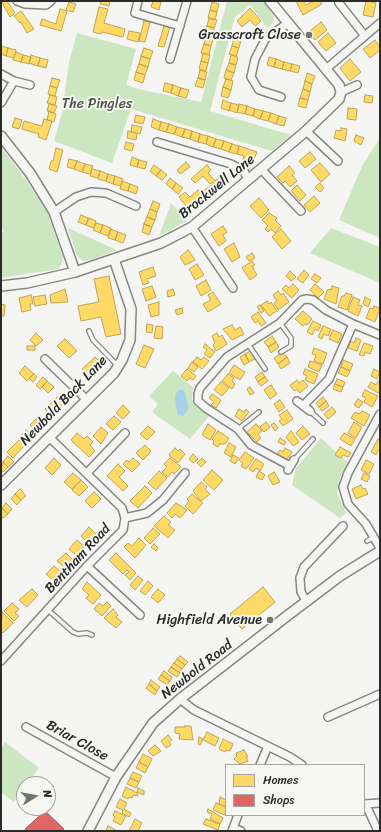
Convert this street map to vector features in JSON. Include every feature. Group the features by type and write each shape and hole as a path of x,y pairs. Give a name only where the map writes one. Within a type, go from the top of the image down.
{"street":[{"path":"17,1 25,4 46,5 51,1"},
{"path":"138,1 135,13 180,26"},
{"path":"170,59 186,1"},
{"path":"274,2 287,24 339,86 340,96"},
{"path":"339,3 365,36"},
{"path":"326,70 380,23"},
{"path":"281,97 259,90 251,77 255,60 266,38 287,24"},
{"path":"1,74 14,81 30,85"},
{"path":"1,103 14,81"},
{"name":"Brockwell Lane","path":"1,286 27,283 75,272 161,243 192,227 306,131 340,96 357,85"},
{"path":"306,131 338,161"},
{"path":"1,136 30,173 54,212 75,272"},
{"path":"157,142 231,164 244,172 248,180"},
{"path":"261,169 301,211"},
{"path":"54,212 76,197 91,192 106,193 136,206"},
{"path":"192,227 232,288"},
{"name":"Newbold Back Lane","path":"1,485 50,438 86,399 114,373 118,367 130,340 131,309 114,259"},
{"path":"291,465 252,445 238,429 206,408 198,401 200,388 220,363 280,323 302,300 313,300 326,310 353,324 380,335"},
{"path":"303,406 329,379 353,324"},
{"path":"45,359 86,399"},
{"path":"297,401 310,411"},
{"path":"380,414 348,473 343,487 348,504 366,524 380,549"},
{"path":"87,473 125,433"},
{"name":"Bentham Road","path":"1,661 87,566 123,530 125,518 122,508 50,438"},
{"path":"125,518 147,513 162,500 185,473"},
{"path":"179,480 185,486"},
{"path":"307,602 301,592 300,578 304,567 343,526"},
{"name":"Newbold Road","path":"88,831 116,777 153,723 180,699 340,576 380,549"},
{"path":"87,566 140,615"},
{"path":"328,717 380,694"},
{"path":"180,699 194,710 268,746 300,764"},
{"name":"Briar Close","path":"26,726 116,777"},
{"path":"260,764 268,746"},
{"path":"378,828 365,804 380,803"},
{"path":"238,816 232,829 241,831"}],"lane":[{"path":"280,323 291,338 291,346 281,352"},
{"path":"89,331 93,340 118,367"},
{"path":"248,344 265,369"},
{"path":"310,411 323,423"},
{"path":"238,429 259,412"},
{"path":"291,465 313,439"},
{"path":"367,542 374,537"},
{"path":"48,610 73,632 92,635"}],"green space":[{"name":"The Pingles","path":"227,1 263,1 274,17 274,21 268,29 250,5 235,17 210,111 291,135 272,151 131,109 112,163 54,141 62,113 69,62 77,33 136,49 126,85 142,90 201,102"},
{"path":"380,138 380,238 339,220 363,164"},
{"path":"1,147 28,183 48,214 63,257 61,265 58,269 1,278 1,233 4,231 1,227"},
{"path":"171,203 187,221 159,236"},
{"path":"68,228 117,250 94,259 84,261 79,258 76,253"},
{"path":"331,228 380,247 380,283 310,253"},
{"path":"173,371 193,387 192,399 195,405 209,416 190,439 152,412 158,404 149,396"},
{"path":"321,438 348,463 340,478 337,493 346,513 340,518 292,485 296,468"},
{"path":"5,742 39,768 33,776 16,776 16,799 14,802 1,792 1,748"}],"water":[{"path":"178,390 184,390 188,405 187,411 183,416 178,415 176,407 175,396"}],"building: Homes":[{"path":"1,1 7,1 15,13 10,17"},
{"path":"101,1 110,1 109,6 100,4"},
{"path":"153,1 161,2 159,10 151,7"},
{"path":"296,1 303,1 306,5 314,1 320,1 322,4 303,15"},
{"path":"366,1 376,3 373,17 363,15"},
{"path":"69,2 76,4 73,12 66,10"},
{"path":"212,2 219,4 217,12 210,10"},
{"path":"99,7 108,9 104,23 125,29 123,37 102,32 101,34 93,32"},
{"path":"250,8 261,21 255,26 250,20 242,27 237,21"},
{"path":"60,9 67,11 61,31 40,25 42,19 56,24"},
{"path":"210,10 217,12 215,20 208,18"},
{"path":"21,11 34,29 27,33 21,22 20,23 14,16"},
{"path":"209,18 217,20 214,28 207,26"},
{"path":"144,21 150,22 145,42 139,41"},
{"path":"321,22 327,30 315,40 309,32"},
{"path":"164,26 170,27 164,47 158,46"},
{"path":"207,26 214,28 212,37 204,35"},
{"path":"129,31 140,33 138,42 127,39"},
{"path":"328,33 336,43 326,51 318,42"},
{"path":"206,35 214,37 211,46 204,44"},
{"path":"234,38 241,40 239,48 232,46"},
{"path":"375,40 380,47 380,50 370,58 363,49"},
{"path":"204,44 211,46 209,55 201,53"},
{"path":"1,46 8,48 6,56 1,54"},
{"path":"232,46 239,48 236,56 229,54"},
{"path":"8,48 16,50 14,58 6,56"},
{"path":"144,48 153,51 150,59 141,56"},
{"path":"16,52 23,55 21,62 13,60"},
{"path":"203,53 210,55 208,63 201,61"},
{"path":"23,55 31,57 29,64 21,62"},
{"path":"31,55 40,58 38,66 29,63"},
{"path":"231,55 238,57 236,65 229,63"},
{"path":"141,56 150,59 148,67 139,64"},
{"path":"269,57 276,59 274,67 267,65"},
{"path":"40,58 48,60 46,68 38,66"},
{"path":"276,59 284,62 282,69 274,67"},
{"path":"350,59 361,72 350,81 340,68"},
{"path":"201,61 208,63 206,71 199,69"},
{"path":"284,62 292,64 290,71 282,69"},
{"path":"229,63 236,65 234,73 226,70"},
{"path":"139,64 148,67 145,75 136,72"},
{"path":"292,64 300,66 298,73 290,71"},
{"path":"200,70 207,72 205,80 198,78"},
{"path":"226,70 234,73 231,80 224,78"},
{"path":"136,72 145,75 143,83 134,80"},
{"path":"307,73 315,76 312,84 305,81"},
{"path":"52,78 60,80 57,88 50,86"},
{"path":"198,78 205,80 203,88 195,86"},
{"path":"226,79 233,81 231,90 223,87"},
{"path":"305,81 312,84 310,92 303,89"},
{"path":"165,83 173,85 171,93 163,91"},
{"path":"173,85 181,88 178,96 171,93"},
{"path":"50,86 57,88 55,96 48,94"},
{"path":"223,87 231,90 228,98 221,96"},
{"path":"181,88 189,90 186,98 178,96"},
{"path":"303,89 310,92 308,100 300,98"},
{"path":"50,95 57,97 55,105 47,103"},
{"path":"365,95 373,96 372,103 364,102"},
{"path":"300,98 308,100 306,108 298,106"},
{"path":"223,100 231,103 229,111 221,108"},
{"path":"231,103 239,105 237,113 229,110"},
{"path":"49,104 57,106 54,113 47,111"},
{"path":"239,104 247,106 245,114 237,112"},
{"path":"247,106 255,109 253,116 245,114"},
{"path":"348,108 357,109 356,120 347,119"},
{"path":"255,109 263,111 260,119 253,116"},
{"path":"49,111 56,114 54,122 47,120"},
{"path":"263,111 271,113 268,121 260,119"},
{"path":"271,113 279,116 276,124 268,121"},
{"path":"136,115 145,117 143,124 134,122"},
{"path":"279,116 286,118 284,126 276,124"},
{"path":"15,118 22,120 19,129 12,127"},
{"path":"44,119 52,121 46,140 38,137 39,134 22,129 24,121 42,126"},
{"path":"153,119 161,122 159,130 151,127"},
{"path":"161,122 169,124 166,132 159,130"},
{"path":"169,124 177,127 174,134 166,132"},
{"path":"132,125 142,127 140,134 131,132"},
{"path":"177,127 185,129 182,137 174,134"},
{"path":"341,128 347,129 345,141 334,138 336,130 341,131"},
{"path":"185,129 192,131 190,139 182,137"},
{"path":"128,131 137,133 136,140 127,138"},
{"path":"192,131 200,134 198,142 190,139"},
{"path":"200,134 208,136 206,144 198,142"},
{"path":"356,135 364,138 361,145 354,141"},
{"path":"208,136 216,139 213,147 206,144"},
{"path":"216,139 224,141 221,149 213,147"},
{"path":"224,141 232,144 229,152 221,149"},
{"path":"126,142 134,144 132,151 124,149"},
{"path":"232,144 239,146 237,154 229,152"},
{"path":"239,146 257,152 254,159 252,159 249,170 240,168 244,156 237,154"},
{"path":"56,148 63,150 57,172 49,169 51,161 53,161"},
{"path":"310,152 316,159 305,168 299,161"},
{"path":"132,157 139,160 137,167 130,165"},
{"path":"69,159 77,161 74,169 67,167"},
{"path":"139,160 147,162 145,169 137,167"},
{"path":"77,161 85,164 82,172 74,169"},
{"path":"186,162 190,167 180,174 177,170"},
{"path":"320,163 330,174 321,182 311,170"},
{"path":"85,164 93,166 90,174 82,172"},
{"path":"154,165 161,170 156,176 150,171"},
{"path":"207,165 211,170 208,173 215,181 222,175 227,181 218,189 217,187 214,190 215,191 207,198 202,192 214,183 213,182 210,184 203,176 195,183 191,179"},
{"path":"289,166 295,173 292,175 297,181 290,187 285,181 283,183 277,177"},
{"path":"92,169 100,171 98,178 90,176"},
{"path":"161,170 167,175 162,180 156,176"},
{"path":"100,171 108,174 106,181 98,179"},
{"path":"108,174 115,176 113,184 106,181"},
{"path":"115,176 123,179 121,186 113,184"},
{"path":"170,178 176,183 172,189 166,184"},
{"path":"122,181 130,184 128,191 120,189"},
{"path":"176,183 183,188 178,194 172,189"},
{"path":"320,183 324,188 320,192 315,187"},
{"path":"130,184 138,187 136,194 128,191"},
{"path":"297,185 306,195 300,201 291,191"},
{"path":"198,190 203,197 195,204 197,206 190,211 179,197 185,192 190,197"},
{"path":"314,196 320,203 310,212 304,205"},
{"path":"259,198 269,210 261,218 250,206"},
{"path":"153,201 160,204 157,212 150,209"},
{"path":"150,209 157,212 155,220 147,217"},
{"path":"269,213 277,218 275,220 281,226 275,233 271,229 268,232 265,229 268,226 262,220"},
{"path":"81,215 88,218 86,225 78,222"},
{"path":"147,217 155,220 152,227 144,224"},
{"path":"89,218 96,221 94,228 86,225"},
{"path":"96,223 103,225 100,233 93,230"},
{"path":"144,224 152,227 149,235 142,232"},
{"path":"103,225 111,228 108,236 100,233"},
{"path":"223,226 227,232 223,235 226,241 219,246 211,234"},
{"path":"111,229 118,232 115,240 108,238"},
{"path":"281,229 291,241 282,249 272,237"},
{"path":"118,232 126,235 123,243 115,240"},
{"path":"234,243 240,257 232,262 224,249"},
{"path":"188,250 195,260 185,265 180,257"},
{"path":"252,253 255,258 249,261 246,257"},
{"path":"252,261 255,265 252,266 257,275 250,280 242,268"},
{"path":"197,264 204,275 195,280 189,269"},
{"path":"153,267 156,276 147,279 149,283 143,285 139,272"},
{"path":"304,270 309,275 303,283 297,279"},
{"path":"290,271 296,277 291,281 286,276"},
{"path":"315,274 321,278 317,283 311,279"},
{"path":"109,276 121,334 106,337 101,317 81,321 78,306 99,302 94,279"},
{"path":"206,280 211,290 201,296 196,286"},
{"path":"293,284 299,290 292,298 282,289 286,285 289,288"},
{"path":"315,284 324,292 318,298 310,290"},
{"path":"152,286 156,297 146,301 142,289"},
{"path":"332,286 339,288 336,304 324,299 328,289 331,290"},
{"path":"65,289 68,302 51,303 50,295"},
{"path":"173,289 175,295 168,297 167,291"},
{"path":"278,291 281,295 283,293 289,302 278,310 274,303 277,301 273,295"},
{"path":"213,292 221,304 208,312 203,304 211,300 208,295"},
{"path":"346,293 352,295 347,310 338,307 342,296"},
{"path":"31,295 33,304 30,304 31,310 22,312 19,298"},
{"path":"45,295 47,304 35,306 33,297"},
{"path":"353,297 360,300 358,305 362,306 358,316 348,311"},
{"path":"365,297 371,300 368,307 363,304"},
{"path":"267,301 269,304 271,302 277,311 269,316 261,305"},
{"path":"159,302 159,315 151,317 148,305"},
{"path":"1,304 5,305 4,316 1,316"},
{"path":"260,305 264,311 261,313 257,307"},
{"path":"374,306 380,308 375,322 366,318 370,308 373,309"},
{"path":"182,308 183,313 177,315 175,310"},
{"path":"303,311 312,319 307,325 305,324 303,326 295,319"},
{"path":"258,312 266,323 261,326 258,321 255,323 251,317"},
{"path":"313,321 321,325 318,331 315,329 312,335 307,332"},
{"path":"147,324 153,325 152,333 146,332"},
{"path":"232,325 235,330 240,327 244,334 232,340 223,329"},
{"path":"156,326 163,327 162,339 154,338"},
{"path":"323,326 331,329 328,336 324,334 322,339 318,337"},
{"path":"333,330 342,334 338,343 329,339"},
{"path":"36,333 43,340 36,346 30,340"},
{"path":"217,333 219,337 222,335 227,344 216,351 213,345 215,343 212,336"},
{"path":"272,336 276,342 268,347 264,342"},
{"path":"356,338 361,340 357,351 348,348 351,341 354,343"},
{"path":"65,339 77,351 69,358 57,346"},
{"path":"276,342 279,347 271,353 268,347"},
{"path":"364,343 373,346 370,354 365,352 364,356 359,355"},
{"path":"205,344 215,352 210,358 204,354 207,350 203,347"},
{"path":"144,345 154,349 145,368 136,364"},
{"path":"27,346 35,346 35,350 27,350"},
{"path":"314,348 327,353 323,364 314,361 316,355 312,354"},
{"path":"250,351 255,359 249,362 245,354"},
{"path":"283,352 287,357 278,364 274,358"},
{"path":"245,354 249,362 244,365 240,357"},
{"path":"95,357 102,364 89,376 82,369"},
{"path":"197,357 201,360 204,357 209,361 202,369 193,362"},
{"path":"287,357 290,363 281,369 278,364"},
{"path":"343,360 353,364 350,371 341,367"},
{"path":"310,361 322,365 319,372 308,367"},
{"path":"192,362 198,367 194,372 188,368"},
{"path":"234,365 245,372 240,380 229,373"},
{"path":"25,366 34,374 27,381 19,373"},
{"path":"341,367 350,371 347,377 338,373"},
{"path":"187,369 196,376 193,380 190,378 187,381 181,376"},
{"path":"305,369 318,374 314,384 305,380 307,376 303,374"},
{"path":"374,369 380,372 377,379 371,376"},
{"path":"262,372 265,377 258,382 255,377"},
{"path":"34,374 37,377 33,382 29,378"},
{"path":"228,374 234,378 232,381 235,384 232,389 222,381"},
{"path":"43,377 47,381 40,389 36,385"},
{"path":"265,377 268,381 261,386 258,382"},
{"path":"337,379 345,382 343,387 335,384"},
{"path":"297,380 299,383 303,380 308,386 300,393 297,389 294,391 290,385"},
{"path":"47,381 54,387 48,393 42,387"},
{"path":"378,381 380,382 380,394 368,387 371,382 376,385"},
{"path":"221,382 229,388 222,396 214,390"},
{"path":"335,384 343,387 341,392 333,389"},
{"path":"271,385 277,394 270,399 264,390"},
{"path":"250,387 254,393 250,395 247,389"},
{"path":"365,390 378,396 372,407 364,402 366,398 362,396"},
{"path":"212,394 221,400 216,408 211,405 214,402 209,398"},
{"path":"59,395 65,402 51,416 45,409"},
{"path":"323,397 326,401 319,407 316,403"},
{"path":"358,399 363,402 359,408 354,405"},
{"path":"280,400 285,407 279,412 274,404"},
{"path":"326,401 329,406 322,411 319,407"},
{"path":"123,405 130,412 123,419 116,413"},
{"path":"332,407 336,412 328,419 324,414"},
{"path":"239,409 244,412 246,409 249,412 242,421 235,416"},
{"path":"287,410 293,419 283,426 279,421 282,419 279,415"},
{"path":"362,411 370,415 364,426 351,418 355,412 359,414"},
{"path":"40,415 47,422 37,432 30,425"},
{"path":"114,416 121,422 113,430 106,424"},
{"path":"266,422 270,427 264,432 260,427"},
{"path":"354,422 362,427 356,438 348,433"},
{"path":"274,423 278,428 275,431 271,425"},
{"path":"208,424 216,430 210,440 202,435"},
{"path":"256,424 262,431 258,434 261,438 257,442 247,432"},
{"path":"148,426 155,432 147,440 140,434"},
{"path":"303,426 310,434 302,440 296,433"},
{"path":"101,427 108,433 101,444 93,436"},
{"path":"26,430 32,435 24,443 19,438"},
{"path":"218,431 229,438 225,444 220,444 218,447 213,444 214,441 212,439"},
{"path":"291,431 299,442 293,446 286,437"},
{"path":"77,433 84,439 87,436 93,442 90,445 95,451 89,457 71,440"},
{"path":"344,433 355,439 351,446 340,439"},
{"path":"280,438 286,442 284,445 278,442"},
{"path":"378,439 380,441 380,451 378,450 376,455 371,452"},
{"path":"19,440 25,445 13,458 7,452"},
{"path":"229,443 236,447 231,457 224,453"},
{"path":"145,445 151,451 143,460 136,453"},
{"path":"340,447 351,453 348,457 343,455 341,458 335,455"},
{"path":"175,448 178,451 180,449 185,454 178,463 169,455"},
{"path":"285,448 292,452 286,461 276,455 280,450 283,452"},
{"path":"245,452 254,458 246,469 241,466 243,463 239,460"},
{"path":"193,454 198,459 193,463 189,459"},
{"path":"233,455 239,458 235,464 230,461"},
{"path":"8,456 14,462 8,467 3,462"},
{"path":"54,458 61,465 52,475 45,468"},
{"path":"133,458 140,464 132,472 123,464 127,460 129,462"},
{"path":"170,458 181,467 174,474 172,472 168,477 162,472 167,467 164,464"},
{"path":"202,458 206,462 201,467 197,463"},
{"path":"256,459 264,464 260,471 256,468 253,472 249,469"},
{"path":"366,460 374,464 369,474 361,470"},
{"path":"3,462 8,467 3,472 1,470"},
{"path":"118,464 125,471 119,477 128,486 123,491 107,476"},
{"path":"212,470 223,480 214,490 203,480"},
{"path":"159,471 167,478 156,490 148,483"},
{"path":"259,471 265,475 262,480 256,477"},
{"path":"274,472 280,482 273,485 268,476"},
{"path":"73,473 81,480 72,489 64,482"},
{"path":"364,473 370,476 367,482 361,479"},
{"path":"81,480 88,487 79,496 72,490"},
{"path":"201,482 207,487 205,489 210,494 201,501 193,491"},
{"path":"361,485 363,489 365,488 368,494 356,499 352,489"},
{"path":"145,486 152,493 138,508 130,501"},
{"path":"20,489 26,496 21,500 15,494"},
{"path":"94,492 101,499 92,508 85,501"},
{"path":"15,494 21,500 17,505 11,499"},
{"path":"192,494 203,503 193,514 185,506 189,501 187,499"},
{"path":"6,503 12,509 8,514 2,508"},
{"path":"176,503 187,510 180,518 175,514 172,518 167,513"},
{"path":"2,508 8,514 3,518 1,516"},
{"path":"164,516 171,522 168,525 175,530 168,538 154,526"},
{"path":"89,527 96,534 89,544 81,536"},
{"path":"153,528 160,534 150,544 144,538"},
{"path":"139,538 146,545 135,558 124,547 128,543 132,546"},
{"path":"77,540 84,546 78,557 69,549"},
{"path":"154,544 158,548 156,551 151,547"},
{"path":"66,553 72,559 66,569 57,561"},
{"path":"116,553 136,573 130,580 125,575 129,572 127,570 123,574 109,560"},
{"path":"54,566 61,572 55,582 46,574"},
{"path":"138,576 143,580 135,590 130,585"},
{"path":"148,581 153,586 145,595 140,591"},
{"path":"87,582 101,595 93,604 86,598 89,595 82,589"},
{"path":"263,587 275,602 242,629 230,614"},
{"path":"32,589 38,595 27,607 19,600"},
{"path":"158,589 165,595 158,603 151,597"},
{"path":"107,602 111,606 102,616 94,609 99,603 103,606"},
{"path":"12,603 19,609 15,613 19,616 14,621 4,611"},
{"path":"113,609 118,615 116,617 122,622 116,628 104,618"},
{"path":"2,612 13,623 3,633 1,631"},
{"path":"180,656 188,662 185,665 177,659"},
{"path":"177,659 185,665 182,669 174,663"},
{"path":"174,663 182,669 180,673 171,667"},
{"path":"171,667 180,673 177,677 168,671"},
{"path":"164,671 172,677 170,681 161,675"},
{"path":"161,675 170,681 167,685 158,679"},
{"path":"151,680 160,687 157,691 149,684"},
{"path":"149,684 157,691 155,695 146,688"},
{"path":"191,726 193,740 179,739 180,734 175,733 175,727"},
{"path":"207,732 219,738 215,746 203,740"},
{"path":"168,735 172,740 169,742 171,745 166,748 161,741"},
{"path":"199,737 203,739 200,745 198,744"},
{"path":"223,739 233,744 230,751 226,750 225,752 219,749"},
{"path":"155,745 161,751 153,756 148,751"},
{"path":"244,750 248,757 246,757 248,761 240,764 234,759 237,756 236,753"},
{"path":"143,754 152,759 148,767 139,762"},
{"path":"139,762 148,767 145,773 136,768"},
{"path":"133,772 142,776 139,782 130,778"},
{"path":"130,778 139,782 136,788 127,784"},
{"path":"126,787 137,793 138,796 133,795 132,798 129,797 128,799 122,796"},
{"path":"138,788 144,791 144,795 137,792"},
{"path":"220,797 225,800 225,807 219,804"},
{"path":"120,799 127,803 124,809 131,813 129,817 122,813 123,810 116,807"},
{"path":"216,803 225,807 225,815 213,810"},
{"path":"208,809 223,818 220,824 210,819 212,814 207,812"},
{"path":"115,811 126,816 121,825 113,821"},
{"path":"135,819 142,823 138,831 129,831"},
{"path":"206,819 220,824 218,830 203,824"},
{"path":"108,826 116,830 116,831 106,831"}],"building: Shops":[{"path":"39,816 50,816 64,829 62,831 26,831 25,829"}],"place":[{"name":"Grasscroft Close","path":"309,35"},
{"name":"Highfield Avenue","path":"270,620"}]}
